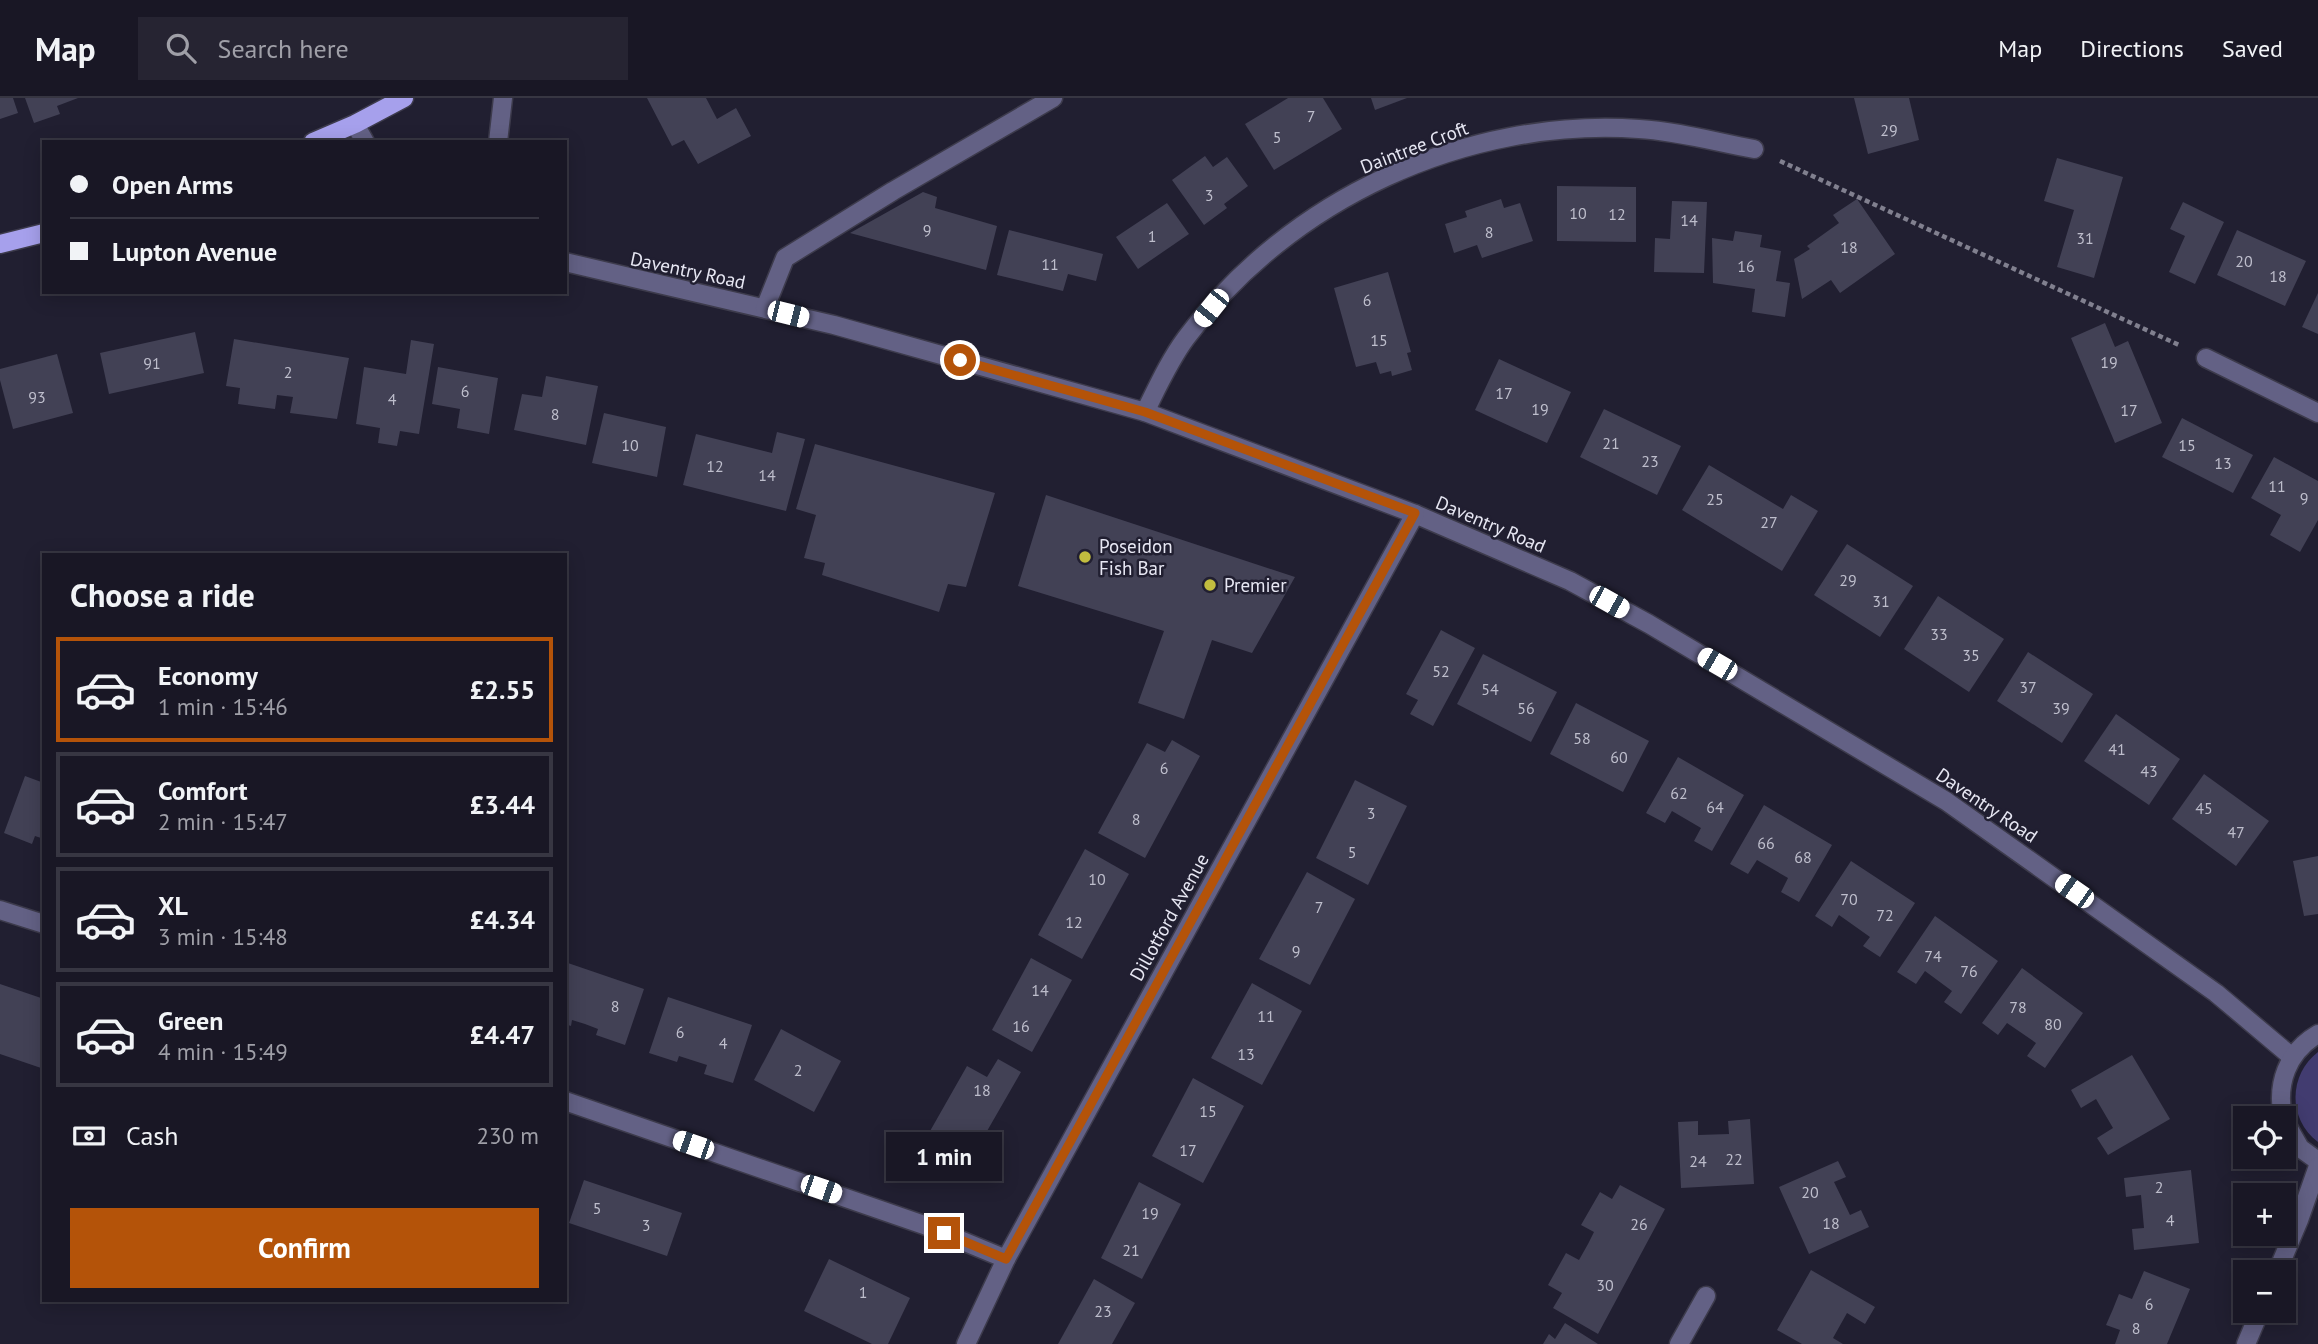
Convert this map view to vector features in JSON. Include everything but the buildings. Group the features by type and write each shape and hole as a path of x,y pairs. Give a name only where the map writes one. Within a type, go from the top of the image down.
{"main road":[{"path":"318,140 404,98"},
{"path":"0,244 42,234"}],"street":[{"path":"498,140 503,98"},
{"path":"765,308 785,258 893,191 1053,98"},
{"path":"355,124 364,140"},
{"name":"Daintree Croft","path":"1145,412 1185,340 1224,292 1304,224 1389,175 1485,142 1580,129 1640,129 1754,149"},
{"name":"Daventry Road","path":"567,263 598,272 765,308 1145,412 1415,513 1570,581 1649,624 1946,801 2197,979 2292,1057"},
{"path":"567,270 598,272"},
{"path":"2206,358 2318,413"},
{"name":"Dillotford Avenue","path":"966,1344 1006,1259 1415,513"},
{"path":"0,910 42,923"},
{"path":"2281,1106 2281,1086 2287,1065 2305,1042 2318,1034"},
{"path":"567,1102 924,1225 1006,1259"},
{"path":"2282,1260 2318,1163 2296,1141"},
{"path":"1679,1344 1706,1296"},
{"path":"2246,1344 2255,1323"}],"path":[{"path":"1754,149 2206,358"}],"shaded area":[{"path":"2318,1052 2318,1142 2301,1121 2296,1097 2301,1072"}],"place":[{"name":"Poseidon Fish Bar","path":"1085,557"},
{"name":"Premier","path":"1210,585"}],"route":[{"path":"944,1233 1006,1259 1415,513 1145,412 960,360"}]}
